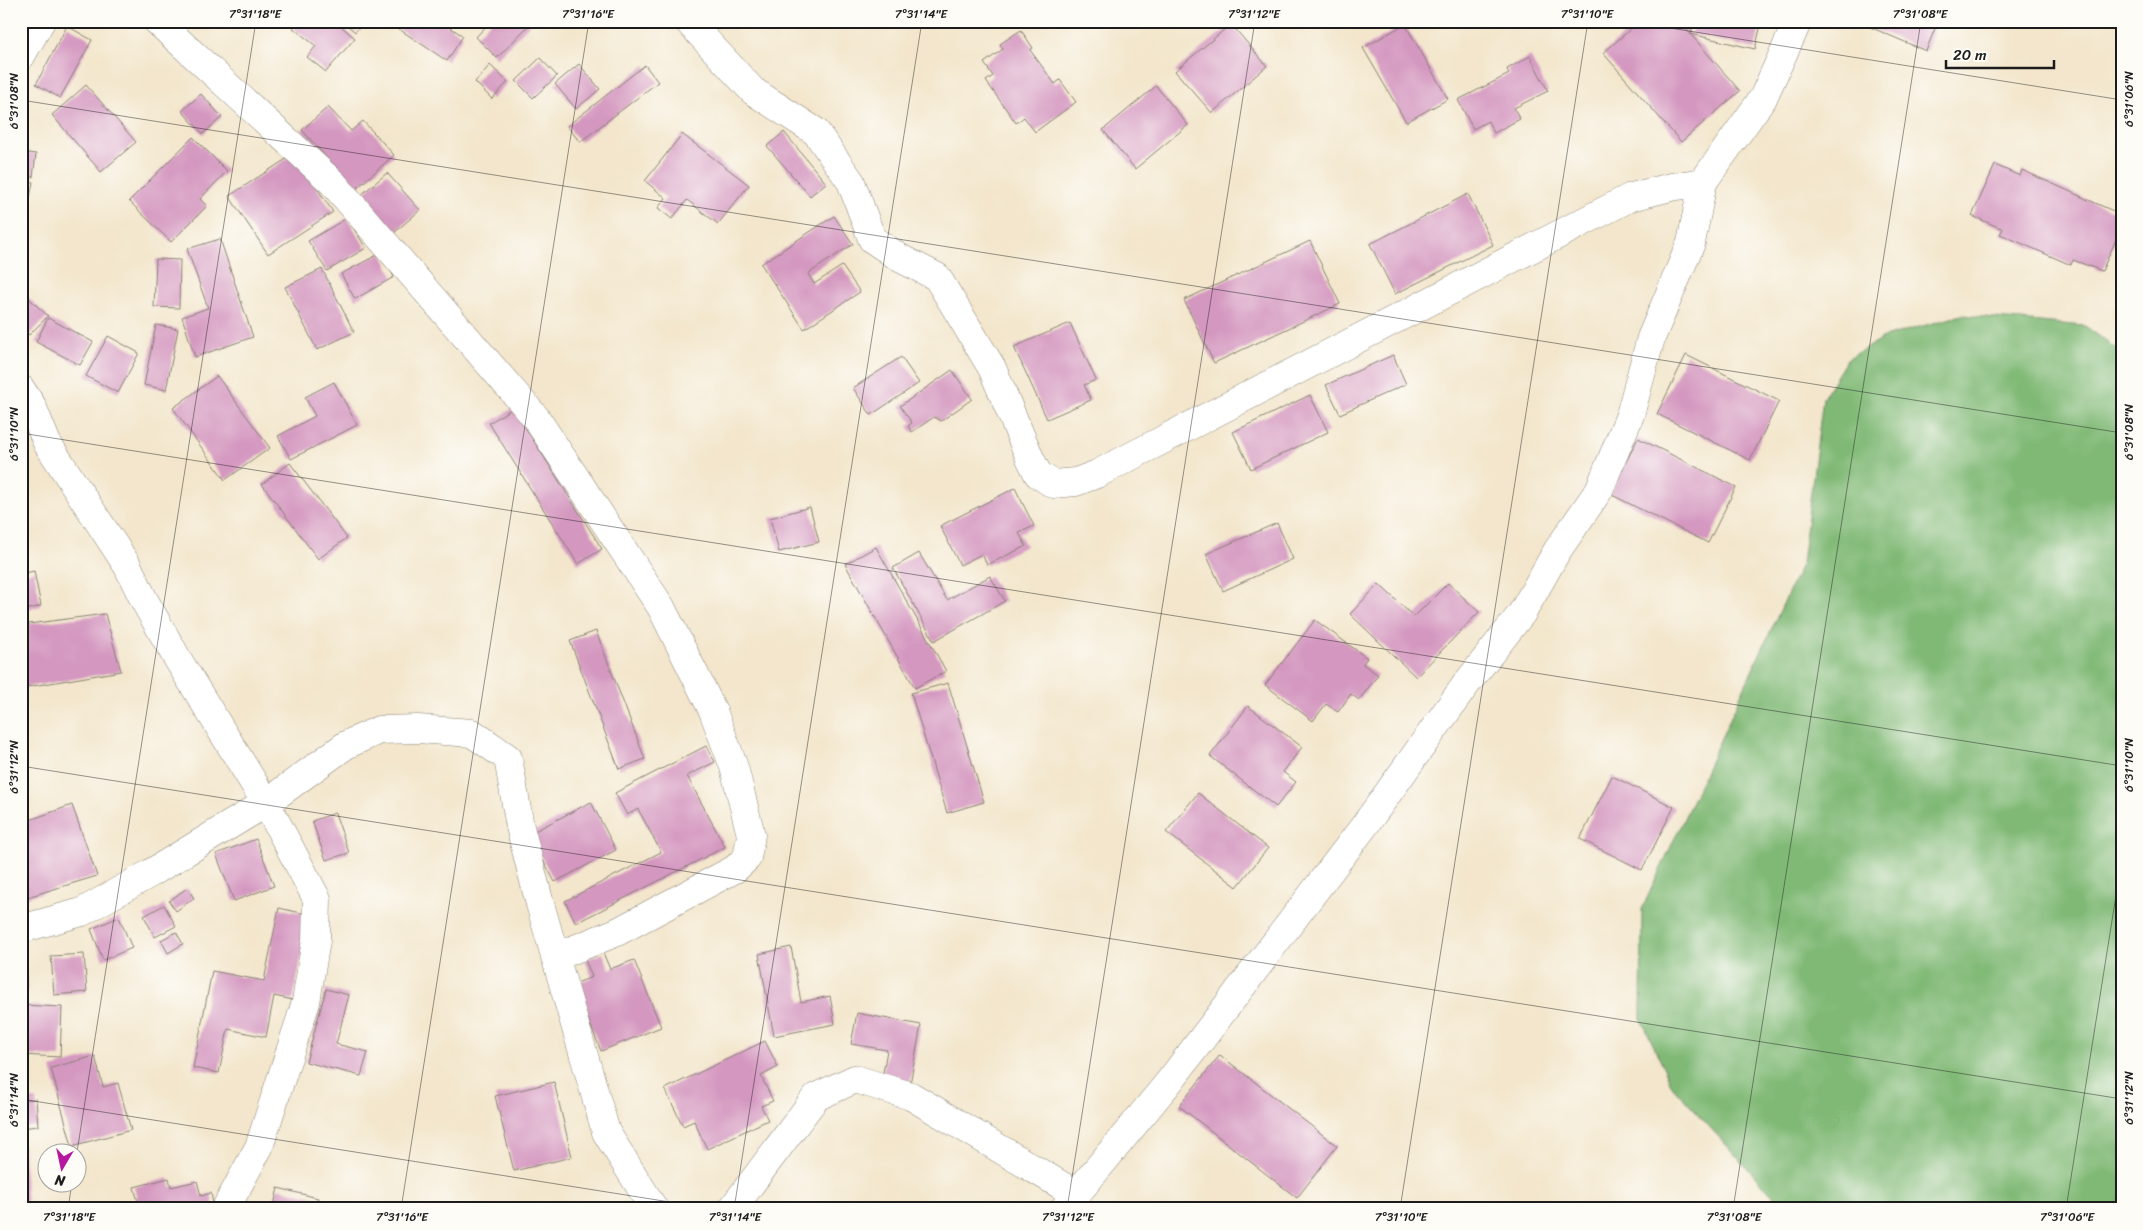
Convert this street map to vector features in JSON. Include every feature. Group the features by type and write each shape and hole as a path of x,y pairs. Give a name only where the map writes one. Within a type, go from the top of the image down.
{"street":[{"path":"21,56 40,21"},
{"path":"157,21 333,183 536,418 661,607 713,711 734,767 748,825 750,835 747,858 735,869 617,932 555,957"},
{"path":"688,21 753,91 816,132 852,182 872,239 900,258 937,277 992,368 1038,474 1053,484 1076,482 1097,474 1631,197 1671,187 1703,182"},
{"path":"732,1209 816,1098 855,1079 911,1096 1070,1201 1169,1082 1365,825 1468,683 1522,613 1557,551 1599,490 1630,415 1651,338 1691,244 1703,182 1763,98 1798,21"},
{"path":"21,389 32,406 47,443 127,565 144,600 177,658 266,803 317,899 316,940 306,1002 259,1147 227,1206"},
{"path":"21,929 82,912 151,873 266,803 346,745 379,730 418,729 472,732 508,758 520,827 555,957 606,1132 654,1209"}],"green space":[{"path":"1962,315 2085,326 2122,353 2122,1189 2116,1209 1785,1209 1672,1086 1641,1018 1642,909 1802,563 1823,398 1847,359 1887,336"}],"building":[{"path":"299,21 335,21 355,38 326,72 307,57 316,46 293,28"},
{"path":"342,21 364,21 355,32"},
{"path":"387,21 441,21 463,36 447,61"},
{"path":"491,21 525,21 529,25 497,58 476,37"},
{"path":"1640,21 1679,21 1740,91 1681,142 1603,53"},
{"path":"1694,21 1762,21 1755,49 1691,34"},
{"path":"1873,21 1938,21 1926,51 1870,27"},
{"path":"1231,24 1267,66 1212,113 1175,71"},
{"path":"1405,24 1448,99 1406,122 1363,48"},
{"path":"67,26 92,40 60,98 36,84"},
{"path":"1021,30 1033,48 1030,50 1055,84 1060,80 1076,102 1035,132 1024,117 1016,123 986,81 993,76 984,63 1003,49 1000,44"},
{"path":"1530,56 1548,91 1514,108 1520,119 1494,133 1488,121 1473,129 1458,100 1509,74 1507,69"},
{"path":"540,58 557,76 533,98 516,81"},
{"path":"579,64 600,89 576,109 555,84"},
{"path":"490,65 508,82 492,99 475,82"},
{"path":"645,65 658,82 580,142 567,126"},
{"path":"86,85 136,142 101,172 52,115"},
{"path":"1156,86 1188,125 1135,169 1103,130"},
{"path":"201,94 222,117 203,134 182,111"},
{"path":"328,107 351,131 363,121 394,155 355,190 302,130"},
{"path":"784,132 826,183 810,196 767,146"},
{"path":"682,134 749,185 718,224 687,200 672,219 658,208 666,198 645,181"},
{"path":"193,137 227,171 200,199 207,206 171,242 129,201"},
{"path":"21,152 36,154 33,177 21,176"},
{"path":"294,154 333,212 268,254 229,196"},
{"path":"1995,165 2020,176 2022,170 2122,215 2122,226 2102,271 2073,260 2071,265 2000,234 2003,229 1972,216"},
{"path":"387,173 420,210 394,233 361,195"},
{"path":"21,180 33,182 26,217 21,216"},
{"path":"1468,194 1493,245 1395,294 1370,244"},
{"path":"834,216 853,244 808,274 814,284 842,266 860,292 804,329 761,264"},
{"path":"347,218 366,248 327,271 308,241"},
{"path":"21,238 28,240 22,267 21,267"},
{"path":"220,239 253,337 195,357 182,317 208,308 187,249"},
{"path":"1310,241 1340,304 1214,363 1184,300"},
{"path":"381,253 394,277 355,299 341,274"},
{"path":"156,259 180,260 179,308 154,307"},
{"path":"322,269 354,332 317,350 285,287"},
{"path":"22,292 48,316 29,335 21,327"},
{"path":"48,318 93,342 80,365 36,342"},
{"path":"1070,323 1096,380 1084,385 1091,400 1047,419 1014,347"},
{"path":"156,325 178,329 166,390 144,385"},
{"path":"108,336 139,353 118,393 86,376"},
{"path":"1393,355 1406,384 1340,414 1326,385"},
{"path":"1686,355 1779,401 1750,460 1657,414"},
{"path":"901,357 919,383 871,415 853,388"},
{"path":"952,370 972,399 941,421 934,417 912,432 908,426 912,423 900,406"},
{"path":"217,376 270,448 225,480 173,408"},
{"path":"334,382 357,425 291,459 278,436 315,416 305,397"},
{"path":"1310,395 1328,432 1251,469 1233,432"},
{"path":"513,408 602,549 578,564 489,423"},
{"path":"1638,438 1736,487 1708,543 1610,494"},
{"path":"290,463 347,538 318,559 262,484"},
{"path":"1015,488 1034,526 1019,533 1026,546 987,565 982,554 960,565 940,526"},
{"path":"810,507 819,542 779,552 770,518"},
{"path":"1277,523 1293,559 1223,591 1206,554"},
{"path":"876,547 946,671 915,688 845,564"},
{"path":"919,553 947,600 990,576 1005,601 934,641 893,568"},
{"path":"34,571 41,606 21,611 21,574"},
{"path":"1448,583 1479,612 1416,677 1350,614 1379,584 1414,617"},
{"path":"105,614 121,671 21,688 21,625"},
{"path":"1315,620 1367,658 1363,664 1378,675 1359,700 1351,694 1338,712 1326,704 1313,721 1265,685"},
{"path":"596,631 645,759 619,769 570,641"},
{"path":"948,683 984,802 947,813 911,693"},
{"path":"1248,706 1302,747 1283,772 1296,782 1276,807 1210,756"},
{"path":"706,746 715,762 687,776 725,847 576,923 565,901 661,852 638,809 627,815 615,793"},
{"path":"1612,776 1674,807 1642,870 1580,839"},
{"path":"1198,793 1268,848 1237,887 1166,832"},
{"path":"591,802 616,850 555,882 529,834"},
{"path":"72,805 97,876 21,899 21,823"},
{"path":"335,813 349,853 326,860 312,821"},
{"path":"256,839 274,886 234,901 216,854"},
{"path":"187,888 194,898 176,911 169,901"},
{"path":"164,905 176,926 155,937 144,916"},
{"path":"279,908 310,915 293,1000 274,996 266,1037 228,1029 219,1073 193,1068 212,971 264,981"},
{"path":"119,917 132,948 103,960 91,929"},
{"path":"176,932 183,944 168,953 161,940"},
{"path":"791,947 801,1002 830,996 835,1024 774,1036 759,954"},
{"path":"603,953 610,969 634,960 661,1027 601,1051 574,984 592,977 585,960"},
{"path":"21,954 26,954 26,990 21,990"},
{"path":"84,954 87,992 54,995 51,956"},
{"path":"326,989 349,995 336,1044 368,1052 361,1076 306,1062"},
{"path":"21,1005 62,1007 60,1057 21,1055"},
{"path":"857,1013 921,1025 910,1084 882,1079 887,1050 851,1044"},
{"path":"765,1041 778,1067 761,1076 773,1101 761,1106 768,1120 707,1149 694,1121 683,1126 665,1089"},
{"path":"1220,1055 1337,1146 1297,1198 1179,1106"},
{"path":"95,1056 103,1087 118,1083 131,1130 87,1142 71,1142 51,1068"},
{"path":"554,1082 572,1157 514,1171 495,1096"},
{"path":"36,1099 38,1126 21,1128 21,1100"},
{"path":"21,1140 23,1140 27,1209 21,1209"},
{"path":"169,1178 171,1187 197,1181 201,1196 211,1193 214,1209 140,1209 134,1187"},
{"path":"278,1188 318,1198 316,1209 273,1209"}]}
